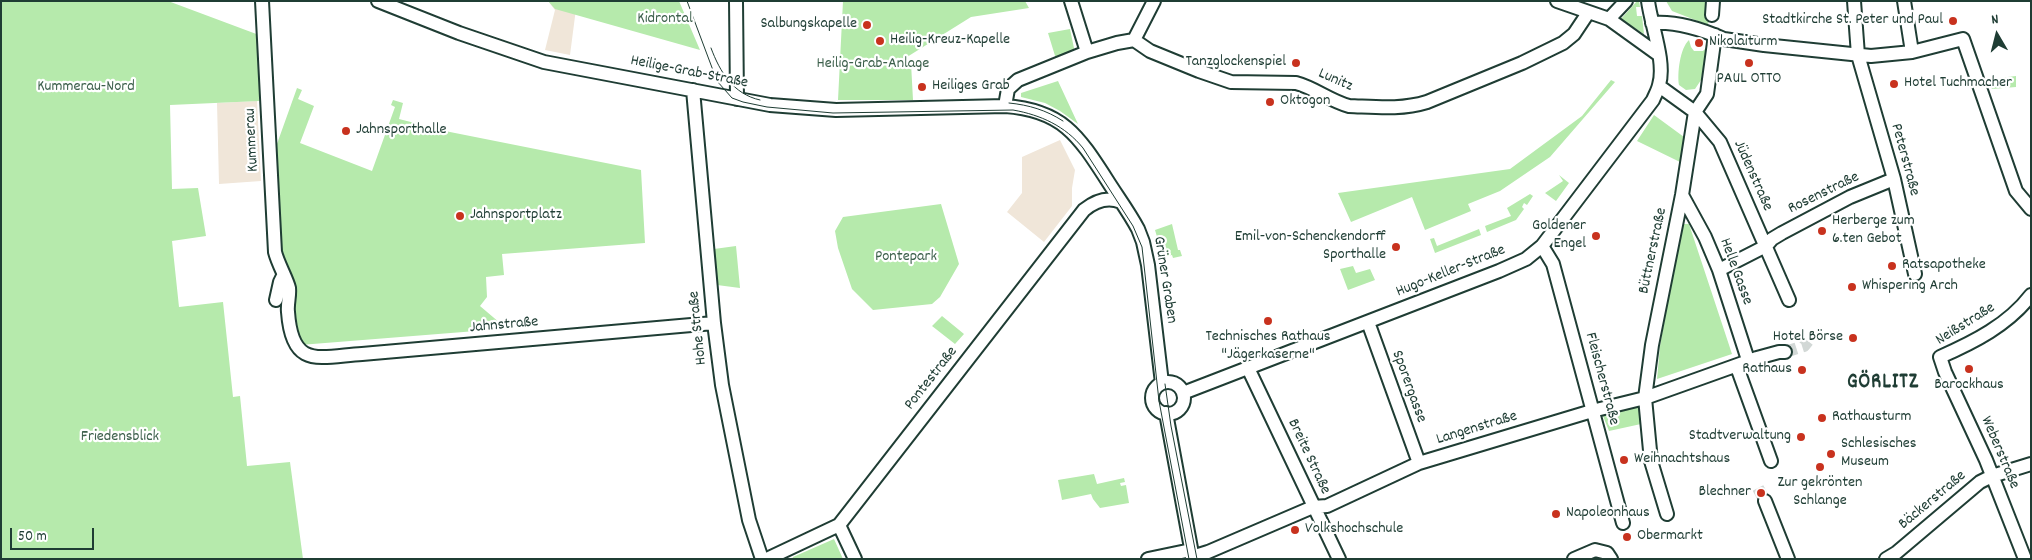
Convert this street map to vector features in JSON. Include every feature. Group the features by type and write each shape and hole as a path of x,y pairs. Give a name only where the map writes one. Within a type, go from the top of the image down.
{"street":[{"name":"Kummerau","path":"262,1 263,51 275,252 289,287 288,313 299,350"},
{"name":"Heilige-Grab-Straße","path":"378,1 459,33 544,62 787,107 836,110 1005,106 1022,108 1044,115 1072,131 1121,202"},
{"path":"736,1 737,98"},
{"path":"1071,1 1087,52"},
{"path":"1005,106 1007,94 1012,84 1018,80 1087,52 1134,40 1154,1"},
{"path":"1557,1 1609,19 1659,54"},
{"path":"1609,19 1626,1"},
{"path":"1648,1 1659,54 1661,76 1659,86"},
{"path":"1695,112 1707,94 1713,28 1713,1"},
{"name":"Peterstraße","path":"1854,1 1858,55 1894,179 1915,274"},
{"path":"1904,1 1912,52"},
{"name":"Lunitz","path":"1134,40 1150,50 1198,71 1231,82 1296,83 1306,85 1341,104 1349,106 1399,108 1413,106 1522,63 1563,43 1574,34 1588,13"},
{"path":"1652,23 1665,22 1704,30 1713,28"},
{"path":"1713,28 1724,39 1858,55 1912,52 1963,39 2016,191 2031,209"},
{"name":"Jüdenstraße","path":"1659,86 1695,112 1720,142 1789,300"},
{"name":"Hugo-Keller-Straße","path":"1183,393 1526,259 1542,246 1653,100 1659,86"},
{"name":"Hohe Straße","path":"693,90 714,323 722,384 749,520 762,559"},
{"name":"Büttnerstraße","path":"1668,514 1651,461 1645,398 1652,345 1682,195 1695,112"},
{"name":"Rosenstraße","path":"1719,270 1766,246 1772,239 1850,197 1894,179"},
{"name":"Helle Gasse","path":"1682,195 1705,237 1719,270 1743,365 1771,461"},
{"name":"Pontestraße","path":"767,559 839,525 1084,210 1093,203 1107,199 1121,202"},
{"name":"Grüner Graben","path":"1121,202 1138,229 1146,253 1162,383"},
{"name":"Fleischerstraße","path":"1542,246 1553,264 1623,523"},
{"path":"276,300 283,276"},
{"name":"Neißstraße","path":"1941,362 1940,357 1974,342 2005,321 2031,295"},
{"name":"Sporergasse","path":"1368,322 1418,463"},
{"name":"Jahnstraße","path":"299,350 311,357 362,354 714,323"},
{"name":"Langenstraße","path":"1148,559 1208,552 1313,507 1327,506 1418,463 1592,411 1645,398 1782,350"},
{"name":"Weberstraße","path":"1941,362 1992,476 2025,559"},
{"name":"Breite Straße","path":"1248,368 1339,559"},
{"path":"1162,383 1176,384 1183,393 1181,407 1173,412 1166,413 1158,410 1152,401 1154,391 1162,383"},
{"path":"1166,413 1192,555"},
{"name":"Bäckerstraße","path":"1891,556 1980,482 1992,476 2031,464"},
{"path":"1765,500 1788,559"},
{"path":"839,525 854,559"},
{"path":"1574,559 1596,550 1607,553 1611,559"}],"shaded area":[{"path":"548,1 577,1 570,55 545,50 555,10"},
{"path":"257,101 261,181 219,184 217,103"},
{"path":"1060,140 1075,170 1072,206 1044,242 1007,212 1022,193 1022,157"}],"green space":[{"path":"1,1 168,1 259,35 259,101 170,105 172,189 198,188 206,236 172,241 179,307 223,302 233,397 240,396 247,466 290,462 303,559 1,559"},
{"name":"Kidrontal","path":"548,1 679,1 700,50 555,9"},
{"name":"Heilig-Grab-Anlage","path":"843,1 1025,1 1029,8 971,17 907,57 911,63 913,100 838,100"},
{"path":"1639,1 1640,7 1636,7 1637,16 1642,16 1644,34 1621,19"},
{"path":"1666,1 1711,1 1708,25 1672,11"},
{"path":"1070,29 1075,53 1056,59 1048,33"},
{"path":"1689,40 1694,51 1703,51 1707,47 1701,80 1695,89 1686,90 1679,85 1678,74 1681,55"},
{"path":"2016,76 2016,87 1992,89 1989,82 1991,79"},
{"path":"1611,80 1615,82 1550,157 1500,191 1468,204 1471,211 1425,230 1412,197 1351,222 1338,193 1510,169 1582,116"},
{"path":"1058,81 1078,124 1045,103 1021,97 1021,93"},
{"name":"Jahnsportplatz","path":"297,88 302,90 298,99 314,106 300,143 372,171 395,107 391,105 393,100 403,103 399,119 450,132 641,170 645,243 502,254 504,275 486,277 487,297 480,306 500,323 501,329 300,345 282,266 273,155"},
{"path":"1654,115 1684,137 1680,162 1637,141"},
{"path":"1559,175 1569,183 1556,201 1545,193 1563,181"},
{"path":"1530,194 1533,196 1527,205 1524,203 1522,207 1524,209 1516,220 1487,232 1485,226 1511,216 1507,208"},
{"name":"Pontepark","path":"941,204 959,264 940,297 932,304 873,310 852,289 838,248 835,231 843,217"},
{"path":"1172,224 1178,250 1180,250 1182,256 1173,258 1172,255 1163,257 1155,230"},
{"path":"1681,224 1689,224 1732,354 1657,379 1660,346"},
{"path":"1479,229 1481,235 1435,253 1430,239 1434,238 1437,246"},
{"path":"736,246 740,288 717,285 714,249"},
{"path":"1353,266 1356,273 1370,269 1375,280 1348,290 1340,269"},
{"path":"942,316 964,334 955,344 932,326"},
{"path":"1640,406 1641,424 1609,431 1603,416"},
{"path":"1094,474 1097,484 1124,478 1125,482 1120,483 1121,486 1126,485 1129,503 1100,508 1091,494 1062,500 1058,480"},
{"path":"834,539 843,559 792,559 793,557"}],"tunnel":[{"path":"1785,352 1804,346 1808,341"},
{"path":"1758,488 1765,501"}],"tram line":[{"path":"687,1 717,81 732,98 743,102 767,107 833,113 1013,110 1043,118 1076,140 1133,226 1142,247 1159,401 1189,559"},
{"path":"711,48 729,81 742,93 760,100"},
{"path":"1009,103 1037,109 1063,121"},
{"path":"1165,384 1171,426 1197,559"}],"place":[{"name":"Stadtkirche St. Peter und Paul","path":"1953,21"},
{"name":"Salbungskapelle","path":"867,25"},
{"name":"Heilig-Kreuz-Kapelle","path":"880,41"},
{"name":"Nikolaiturm","path":"1699,43"},
{"name":"Tanzglockenspiel","path":"1296,63"},
{"name":"PAUL OTTO","path":"1749,63"},
{"name":"Hotel Tuchmacher","path":"1894,84"},
{"name":"Heiliges Grab","path":"922,87"},
{"name":"Oktogon","path":"1270,102"},
{"name":"Jahnsporthalle","path":"346,131"},
{"name":"Jahnsportplatz","path":"460,216"},
{"name":"Herberge zum 6.ten Gebot","path":"1822,231"},
{"name":"Goldener Engel","path":"1596,236"},
{"name":"Emil-von-Schenckendorff Sporthalle","path":"1396,247"},
{"name":"Ratsapotheke","path":"1892,266"},
{"name":"Whispering Arch","path":"1852,287"},
{"name":"Technisches Rathaus \"Jägerkaserne\"","path":"1268,321"},
{"name":"Hotel Börse","path":"1853,338"},
{"name":"Barockhaus","path":"1969,369"},
{"name":"Rathaus","path":"1802,370"},
{"name":"Rathausturm","path":"1822,418"},
{"name":"Stadtverwaltung","path":"1801,437"},
{"name":"Schlesisches Museum","path":"1831,454"},
{"name":"Weihnachtshaus","path":"1624,460"},
{"name":"Zur gekrönten Schlange","path":"1820,467"},
{"name":"Blechner","path":"1761,493"},
{"name":"Napoleonhaus","path":"1556,514"},
{"name":"Volkshochschule","path":"1295,530"},
{"name":"Obermarkt","path":"1627,537"}],"district":[{"name":"GÖRLITZ","path":"1883,384"}],"park label":[{"name":"Kummerau-Nord","path":"86,88"},
{"name":"Friedensblick","path":"120,438"}]}
